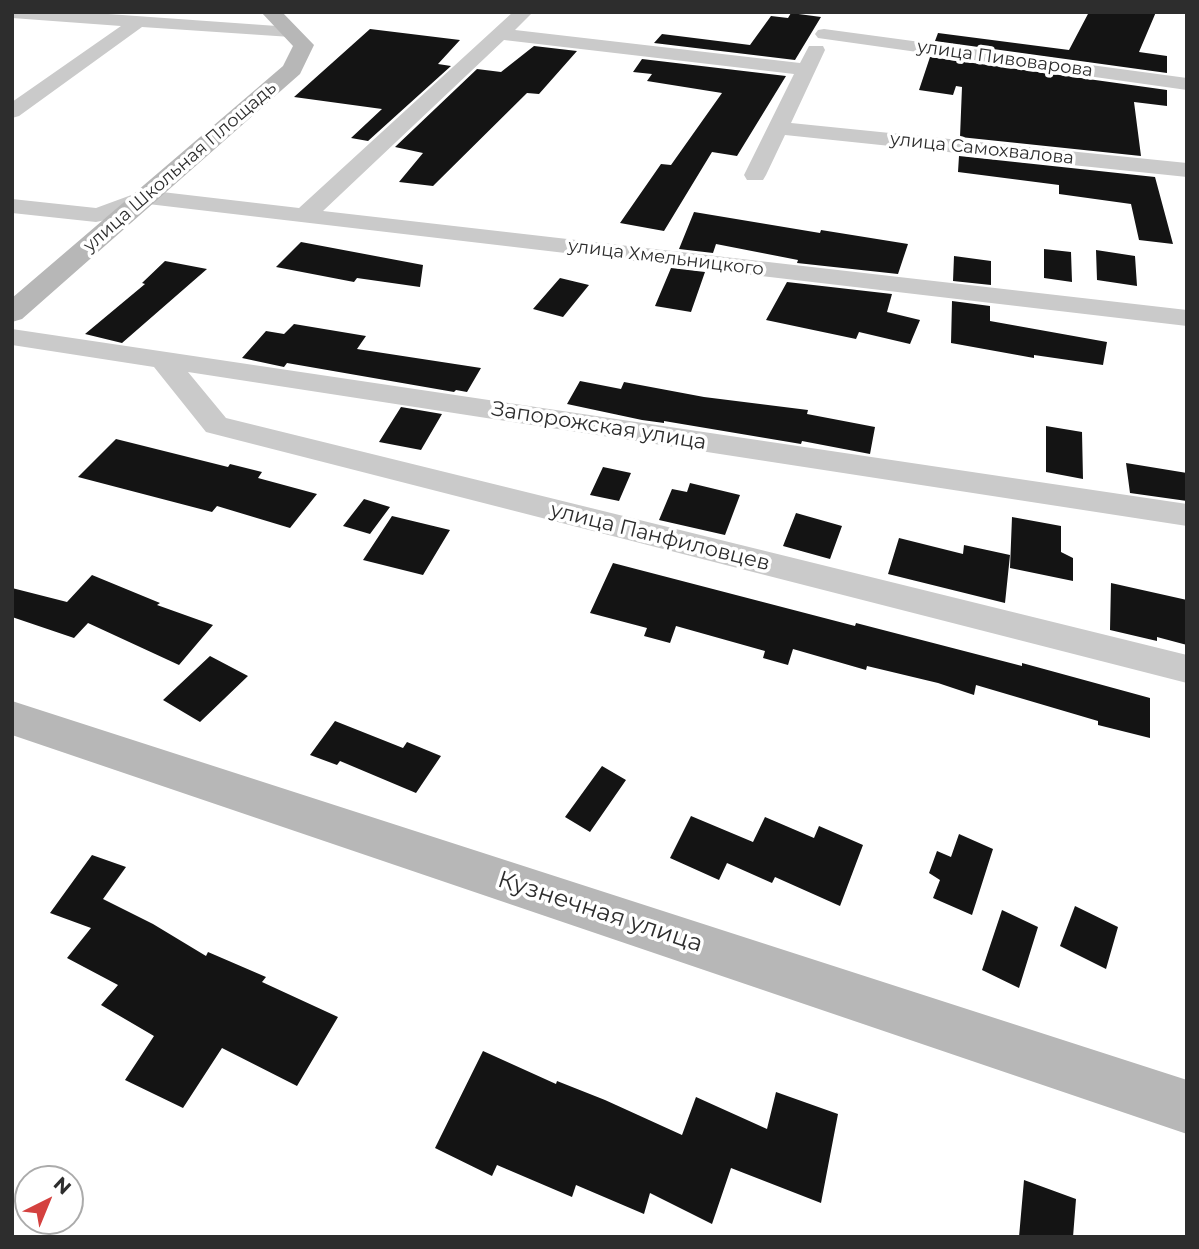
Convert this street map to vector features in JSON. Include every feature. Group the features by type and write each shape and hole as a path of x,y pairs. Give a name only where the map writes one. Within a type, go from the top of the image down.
{"main road":[{"path":"271,12 291,33"},
{"name":"улица Школьная Площадь","path":"12,313 292,69 304,45 291,33"},
{"name":"Кузнечная улица","path":"12,718 1187,1107"}],"street":[{"path":"304,216 524,12"},
{"path":"754,175 834,12"},
{"path":"12,13 291,33"},
{"path":"12,112 138,22"},
{"path":"500,34 806,70"},
{"name":"улица Пивоварова","path":"824,34 1187,84"},
{"name":"улица Самохвалова","path":"778,128 1187,170"},
{"path":"12,205 96,215 111,212 145,197"},
{"name":"улица Хмельницкого","path":"145,197 1187,318"},
{"name":"Запорожская улица","path":"12,337 1187,515"},
{"name":"улица Панфиловцев","path":"162,359 216,425 1187,669"}],"building":[{"path":"1089,12 1156,12 1139,52 1167,56 1167,73 935,41 938,33 1069,50"},
{"path":"791,13 821,17 795,60 654,43 662,34 750,45 771,16 788,18"},
{"path":"370,29 460,40 438,64 451,66 368,141 351,138 382,109 294,97"},
{"path":"534,46 577,51 539,94 527,93 433,186 399,182 423,153 395,147 477,69 501,72"},
{"path":"930,57 1167,90 1167,106 1134,102 1141,156 960,137 962,87 956,86 953,95 919,90"},
{"path":"642,59 786,76 737,156 712,152 664,231 620,223 661,164 671,165 722,93 647,81 652,74 633,72"},
{"path":"959,156 1155,177 1173,244 1139,240 1131,204 1059,194 1059,185 958,172"},
{"path":"694,212 820,233 821,230 908,244 898,274 797,263 798,260 716,244 713,253 679,249"},
{"path":"301,242 423,265 420,287 357,278 354,282 276,267"},
{"path":"1044,249 1071,252 1072,282 1044,278"},
{"path":"1096,250 1135,256 1137,286 1097,280"},
{"path":"954,256 991,261 991,285 953,281"},
{"path":"165,261 207,269 122,343 85,334 145,284 142,283"},
{"path":"671,268 705,272 691,312 655,306"},
{"path":"560,278 589,285 563,317 533,309"},
{"path":"787,282 892,294 887,312 920,320 910,344 859,332 856,339 766,320"},
{"path":"952,301 990,306 990,321 1107,342 1103,365 1034,355 1034,358 951,343"},
{"path":"294,324 366,336 357,349 481,368 467,392 454,392 287,363 284,367 242,358 266,331 284,334"},
{"path":"580,381 621,389 624,382 704,397 808,410 807,414 875,427 870,454 802,441 801,444 664,421 642,420 567,404"},
{"path":"401,407 442,414 421,450 379,442"},
{"path":"1046,426 1082,432 1083,479 1046,472"},
{"path":"116,439 228,467 230,464 262,472 258,478 317,494 290,528 217,506 212,512 78,477"},
{"path":"1126,463 1187,473 1187,501 1130,493"},
{"path":"603,467 631,473 619,501 590,495"},
{"path":"690,483 740,495 725,535 659,520 672,489 687,492"},
{"path":"364,499 390,507 370,534 343,526"},
{"path":"796,513 842,526 830,559 783,546"},
{"path":"392,516 450,530 423,575 363,560"},
{"path":"1012,517 1061,526 1061,552 1073,558 1073,581 1010,568"},
{"path":"899,538 963,554 964,545 1010,555 1005,603 888,574"},
{"path":"613,563 855,626 856,623 1022,666 1022,663 1150,698 1150,738 1098,725 1098,721 976,685 974,695 938,683 867,666 866,670 793,649 788,665 763,658 765,651 676,626 670,643 644,636 647,628 590,613"},
{"path":"92,575 160,603 157,605 213,625 179,665 88,623 74,638 12,617 12,588 67,602"},
{"path":"1111,583 1187,600 1187,645 1157,637 1157,641 1110,630"},
{"path":"210,656 248,676 200,722 163,700"},
{"path":"335,721 403,748 407,742 441,756 416,793 340,761 337,765 310,755"},
{"path":"602,766 626,780 590,832 565,817"},
{"path":"691,816 753,842 765,817 814,838 819,826 863,845 840,906 775,877 772,883 727,863 719,880 670,858"},
{"path":"959,834 993,849 972,915 933,898 940,880 929,873 937,851 951,857"},
{"path":"92,855 126,867 103,899 153,924 206,956 208,952 266,977 262,982 338,1017 297,1086 222,1048 183,1108 125,1080 154,1036 101,1005 118,985 67,958 91,928 50,913"},
{"path":"1075,906 1118,927 1106,969 1060,946"},
{"path":"1002,910 1038,927 1019,988 982,970"},
{"path":"483,1051 556,1084 557,1081 605,1100 682,1135 696,1097 767,1129 776,1092 838,1114 821,1203 731,1168 712,1224 650,1193 644,1214 576,1185 572,1197 497,1165 492,1176 435,1148"},
{"path":"1024,1180 1076,1199 1073,1237 1019,1237"}]}
